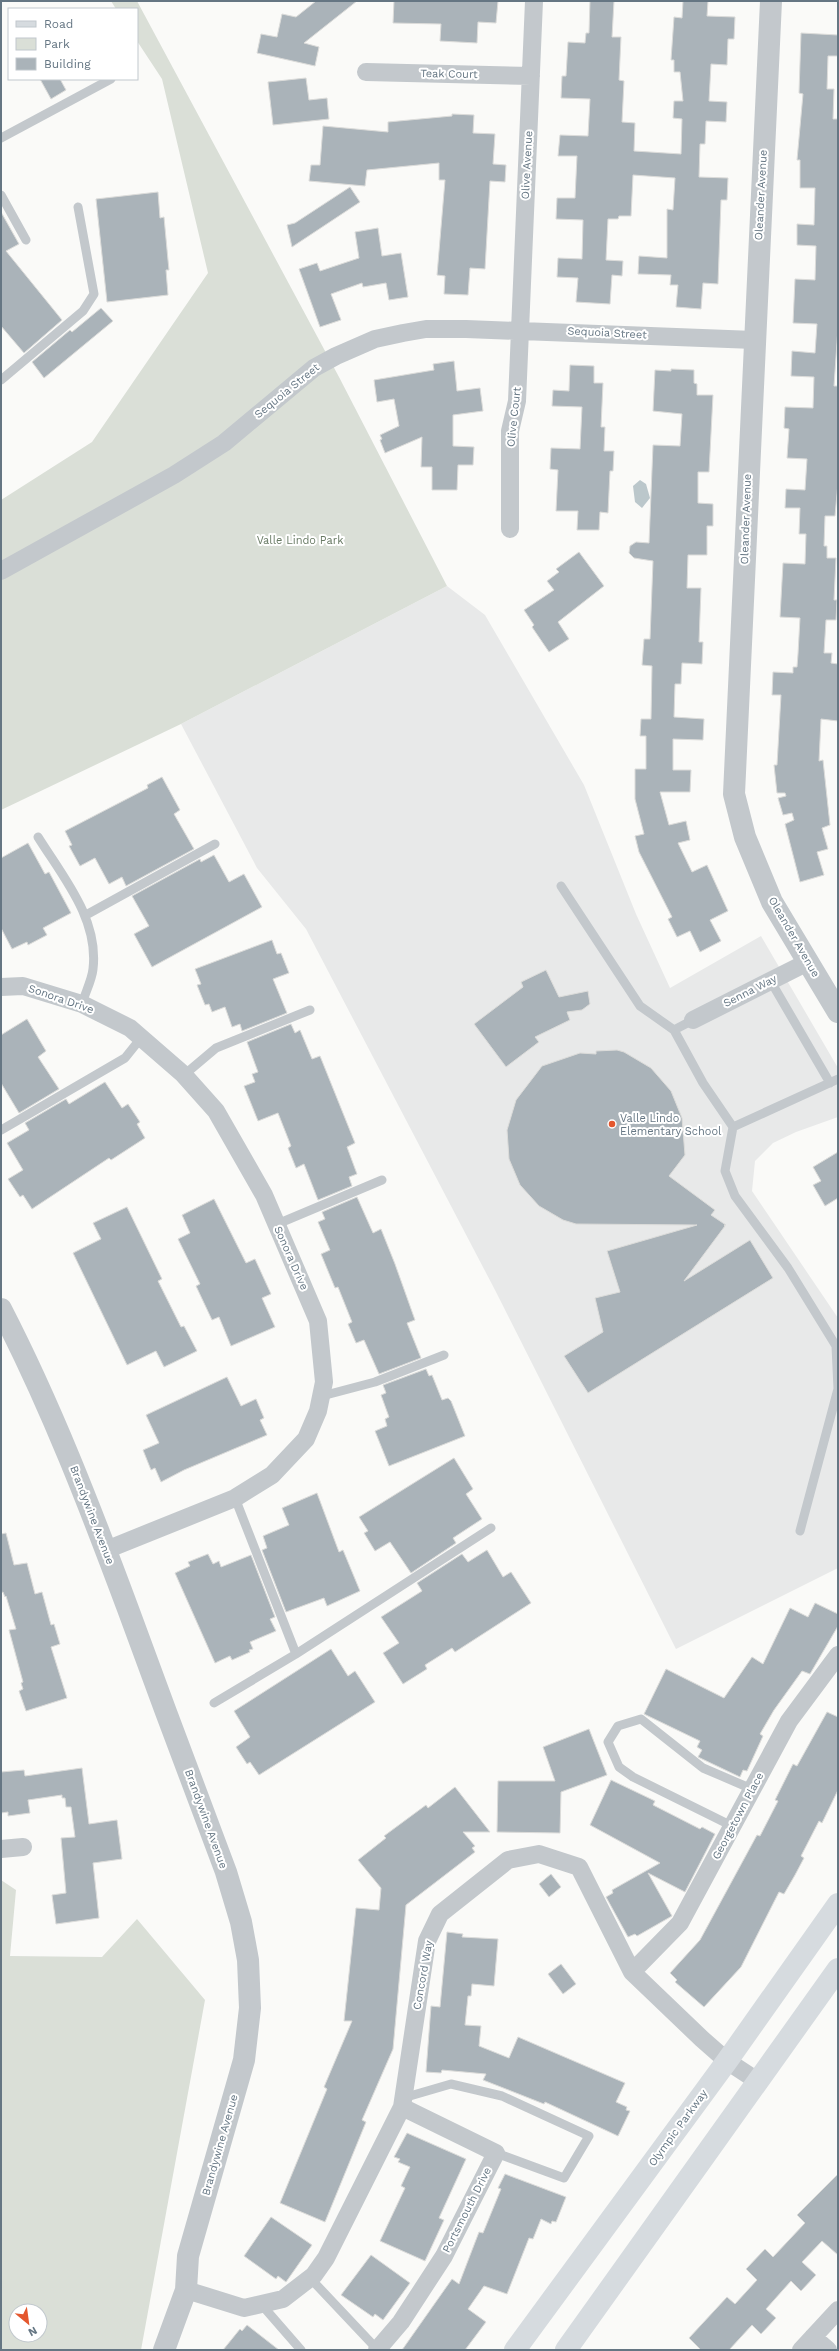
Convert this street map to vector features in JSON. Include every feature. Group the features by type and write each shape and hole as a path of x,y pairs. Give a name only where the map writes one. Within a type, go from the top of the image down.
{"main road":[{"name":"Olympic Parkway","path":"516,2350 727,2061 838,1904"},
{"path":"566,2350 688,2177 759,2082 838,1969"}],"street":[{"name":"Olive Avenue","path":"519,329 534,1"},
{"name":"Oleander Avenue","path":"770,1 734,794 745,837 772,902 838,1012"},
{"name":"Teak Court","path":"366,72 531,76"},
{"name":"Sequoia Street","path":"1,571 174,475 224,443 314,368 336,356 375,339 426,329 519,329 754,340"},
{"name":"Olive Court","path":"510,529 510,431 517,401 519,329"},
{"name":"Senna Way","path":"693,1020 808,962"},
{"name":"Sonora Drive","path":"1,987 23,986 82,1004 130,1028 184,1075 216,1111 264,1195 318,1321 324,1382 318,1411 306,1439 272,1475 235,1498 106,1550"},
{"name":"Brandywine Avenue","path":"1,1309 26,1357 65,1443 106,1550 226,1872 241,1922 248,1960 250,2008 244,2060 188,2256 186,2290 164,2350"},
{"name":"Georgetown Place","path":"632,1972 680,1923 789,1721 838,1656"},
{"path":"1,1849 23,1847"},
{"name":"Concord Way","path":"186,2290 244,2308 283,2299 310,2278 326,2258 402,2103 427,1941 440,1914 508,1860 539,1854 579,1867 632,1972 727,2061 759,2082"},
{"name":"Portsmouth Drive","path":"377,2349 401,2322 444,2256 496,2154 402,2103"},
{"path":"828,2350 807,2344 838,2310"}],"lane":[{"path":"1,138 108,80"},
{"path":"1,195 26,240"},
{"path":"1,380 83,311 94,294 78,207"},
{"path":"38,837 86,915 93,944 93,970 82,1004"},
{"path":"86,915 215,844"},
{"path":"561,886 640,1006 674,1030 703,1083 733,1127 725,1170 735,1196 788,1268 836,1346 838,1389 800,1531"},
{"path":"733,1127 834,1081 770,980"},
{"path":"184,1075 216,1048 310,1010"},
{"path":"674,1030 693,1020"},
{"path":"1,1130 125,1058 141,1038"},
{"path":"276,1225 382,1180"},
{"path":"322,1396 375,1382 444,1355"},
{"path":"235,1498 296,1654"},
{"path":"214,1703 296,1654 491,1528"},
{"path":"732,1826 633,1777 620,1767 608,1742 618,1726 641,1719 703,1768 752,1789"},
{"path":"402,2103 451,2084 502,2096 589,2136 564,2178 496,2154"},
{"path":"310,2278 377,2349"},
{"path":"261,2304 301,2350"}],"shaded area":[{"path":"640,480 646,484 650,498 642,508 635,502 633,486"},
{"name":"Valle Lindo Elementary School","path":"447,586 485,615 584,785 636,914 670,988 761,936 838,1068 838,1117 796,1132 773,1143 755,1161 752,1191 838,1318 838,1568 676,1649 495,1290 306,929 257,868 181,724"}],"green space":[{"name":"Valle Lindo Park","path":"111,1 137,1 339,377 447,586 181,724 1,810 1,500 92,442 208,273 162,79 138,43 138,8 115,8"},
{"path":"1,1880 16,1890 10,1956 102,1957 137,1919 205,2000 141,2350 1,2350"}],"building":[{"path":"316,1 357,1 304,43 319,47 315,66 257,53 261,34 277,37 282,14 296,17"},
{"path":"394,1 498,1 496,23 478,22 477,43 440,41 441,24 393,23"},
{"path":"590,1 614,1 612,37 621,37 619,80 624,81 622,122 635,123 634,151 681,154 682,119 673,118 674,101 683,101 680,72 674,72 674,60 671,60 674,17 682,18 683,1 708,1 707,16 735,17 734,39 728,39 727,65 711,64 709,101 727,102 726,122 706,121 705,144 700,144 699,177 728,178 727,200 721,200 718,284 703,283 701,309 676,307 678,285 670,285 671,275 638,274 639,256 667,258 667,209 673,210 675,178 633,175 631,216 619,216 618,219 608,219 606,260 623,261 622,276 612,275 610,304 576,302 578,278 557,277 558,258 582,259 583,220 556,219 557,198 575,198 577,156 558,156 560,135 588,136 590,99 561,98 562,76 566,76 568,42 585,43 586,33 589,33"},
{"path":"801,33 838,35 838,56 828,56 827,89 834,89 833,119 838,119 838,328 834,386 838,386 838,483 835,516 825,516 824,546 827,546 827,558 836,558 834,600 837,600 836,620 826,620 824,653 832,653 831,663 838,664 838,721 821,719 819,761 823,760 830,825 822,828 828,849 817,852 824,875 800,882 785,824 794,820 792,813 783,815 778,798 786,796 785,793 777,793 774,765 777,765 781,695 772,695 773,672 793,673 793,667 797,667 800,618 780,617 783,563 805,564 806,534 799,534 800,508 785,508 786,489 805,490 807,459 787,458 789,429 784,428 785,407 813,408 814,377 791,376 792,351 815,353 817,324 793,323 795,279 815,280 816,246 797,245 797,224 814,225 815,188 800,188 800,160 797,160 803,94 799,93"},
{"path":"306,78 309,100 327,98 329,119 273,125 268,82"},
{"path":"41,80 61,80 66,90 51,99"},
{"path":"452,114 474,115 473,133 495,134 493,164 506,165 505,182 490,181 485,269 470,268 468,295 444,294 445,276 437,275 445,180 439,180 439,163 367,170 365,186 309,181 311,165 320,165 323,126 388,132 388,122 452,116"},
{"path":"350,187 360,202 292,247 287,225 295,223"},
{"path":"158,192 160,218 164,217 169,270 166,270 168,295 107,302 96,199"},
{"path":"1,212 19,244 6,251 62,320 24,353 1,326"},
{"path":"378,228 382,256 401,253 408,297 389,300 386,283 363,287 362,283 331,294 341,320 320,327 299,269 317,263 320,271 359,258 355,232"},
{"path":"101,308 113,321 44,378 32,362 70,330 72,332"},
{"path":"454,361 457,391 480,388 483,411 453,415 453,446 474,447 473,465 458,465 457,490 432,490 432,467 421,467 422,437 385,453 380,440 382,439 380,435 399,426 394,399 377,402 374,380 434,370 433,364"},
{"path":"570,365 594,366 594,383 603,383 601,427 605,427 604,451 614,451 613,471 610,471 608,513 600,512 599,530 577,530 578,511 556,511 558,470 550,469 551,448 580,449 582,407 552,406 553,390 569,391"},
{"path":"671,369 694,370 694,383 697,384 697,395 713,395 709,472 698,472 698,503 713,504 713,526 707,526 707,555 688,555 687,588 701,588 699,642 703,642 702,664 682,663 681,684 675,684 674,717 704,719 703,740 673,739 673,770 691,770 690,792 660,792 669,825 686,821 690,840 678,843 692,872 707,865 728,911 710,920 721,941 700,952 690,931 677,937 668,919 672,917 639,852 635,836 644,834 635,799 635,769 646,769 646,736 640,736 641,719 651,719 652,666 642,665 644,639 650,639 653,561 634,558 629,553 630,546 636,542 649,543 653,445 680,446 682,414 653,411 655,370 671,371"},
{"path":"579,552 604,586 558,622 569,639 549,652 532,627 534,625 524,610 554,590 547,581 559,572 556,569"},
{"path":"162,777 180,810 174,814 194,849 126,886 122,877 109,884 95,858 80,866 69,846 72,845 65,831 148,788 147,785"},
{"path":"28,843 45,874 49,872 71,913 43,928 47,935 28,945 27,942 12,949 1,928 1,858"},
{"path":"214,855 229,882 244,874 262,907 152,967 134,934 149,926 132,896 200,859 201,862"},
{"path":"272,940 277,954 281,953 289,973 273,979 287,1013 242,1031 240,1024 232,1027 225,1007 212,1012 209,1004 205,1005 197,985 201,984 195,969"},
{"path":"546,970 559,997 588,991 590,1004 582,1010 567,1012 570,1020 535,1037 539,1042 506,1067 474,1024 523,987 521,982"},
{"path":"27,1019 46,1051 38,1057 59,1089 19,1113 1,1083 1,1035"},
{"path":"291,1024 295,1033 300,1030 312,1059 320,1056 355,1143 347,1147 357,1174 349,1177 352,1186 318,1200 304,1164 296,1168 288,1148 291,1146 278,1113 258,1121 244,1086 255,1082 252,1074 258,1072 247,1042"},
{"path":"617,1050 624,1052 651,1068 671,1091 682,1118 685,1155 669,1176 715,1210 711,1215 726,1225 724,1225 725,1226 684,1281 750,1240 773,1278 588,1393 564,1356 603,1332 595,1298 620,1292 607,1251 697,1225 576,1224 563,1220 539,1206 520,1185 509,1159 507,1130 516,1100 542,1066 580,1053 596,1054 596,1051"},
{"path":"105,1082 122,1108 128,1104 140,1122 137,1124 145,1138 111,1160 109,1158 32,1209 23,1195 20,1197 8,1179 23,1170 7,1143 29,1130 25,1123 66,1099 69,1104"},
{"path":"838,1152 838,1198 825,1206 813,1185 821,1181 813,1167"},
{"path":"357,1197 373,1233 381,1229 395,1264 415,1320 407,1323 421,1358 379,1374 364,1340 356,1343 348,1324 352,1322 338,1287 335,1288 321,1254 330,1250 318,1222 325,1219 322,1212"},
{"path":"214,1199 246,1263 255,1259 271,1294 262,1298 275,1327 231,1346 219,1317 212,1320 196,1286 200,1284 178,1239 190,1233 182,1215"},
{"path":"127,1207 162,1279 158,1281 181,1327 184,1326 197,1351 164,1367 156,1351 127,1365 73,1253 101,1239 93,1223"},
{"path":"426,1369 429,1376 432,1375 442,1400 448,1398 451,1401 465,1436 389,1466 375,1431 387,1426 385,1419 389,1417 381,1395 386,1393 383,1385"},
{"path":"227,1377 241,1406 256,1399 264,1418 260,1420 267,1435 184,1470 161,1482 155,1468 151,1470 143,1450 159,1443 146,1415"},
{"path":"454,1458 473,1489 466,1494 482,1519 453,1538 456,1543 411,1573 390,1542 375,1551 364,1533 368,1531 359,1517"},
{"path":"317,1493 339,1552 343,1550 360,1591 327,1606 324,1598 286,1612 262,1550 267,1548 263,1536 289,1525 282,1508"},
{"path":"6,1533 14,1565 27,1563 35,1594 42,1592 51,1625 54,1624 60,1644 51,1647 67,1698 26,1711 19,1691 23,1689 21,1683 23,1682 9,1630 16,1629 6,1596 5,1597 3,1592 1,1593 1,1534"},
{"path":"487,1550 503,1577 511,1572 531,1603 455,1652 452,1648 425,1665 427,1669 403,1684 383,1653 399,1643 381,1617 422,1591 417,1583 462,1554 468,1562"},
{"path":"208,1554 213,1564 219,1561 221,1567 251,1555 275,1617 270,1619 276,1631 250,1642 253,1649 249,1650 250,1652 232,1660 230,1656 215,1663 175,1573 190,1566 188,1562"},
{"path":"815,1603 838,1614 838,1626 810,1674 802,1671 774,1710 760,1734 763,1736 747,1771 743,1770 740,1777 698,1757 702,1750 697,1747 700,1741 644,1714 666,1669 724,1698 752,1657 763,1664 790,1608 808,1617"},
{"path":"331,1649 348,1676 355,1671 375,1702 259,1775 250,1762 247,1764 236,1747 250,1737 234,1711"},
{"path":"827,1712 838,1717 838,1790 822,1823 819,1821 801,1856 804,1858 795,1875 784,1894 779,1892 741,1967 704,2007 675,1982 677,1980 670,1973 700,1940 757,1835 760,1836 778,1801 775,1800 793,1764 797,1766"},
{"path":"589,1729 607,1775 561,1792 560,1833 497,1832 498,1781 555,1781 543,1747"},
{"path":"82,1768 89,1824 117,1820 122,1859 93,1863 99,1918 56,1924 52,1895 66,1893 61,1838 75,1837 71,1807 66,1807 65,1798 62,1798 62,1795 28,1800 30,1813 8,1816 8,1812 1,1813 1,1772 24,1770 25,1776"},
{"path":"611,1780 655,1801 653,1805 700,1829 702,1827 715,1834 685,1892 648,1873 672,1916 637,1936 635,1934 628,1937 606,1897 613,1893 612,1890 660,1863 590,1825"},
{"path":"455,1787 490,1832 463,1832 475,1846 472,1848 475,1852 406,1905 393,2049 362,2120 366,2122 325,2222 280,2203 327,2089 324,2087 352,2021 344,2021 356,1908 379,1910 381,1888 358,1860 386,1838 384,1836 426,1805 428,1808"},
{"path":"551,1874 561,1887 549,1897 539,1884"},
{"path":"447,1932 463,1934 462,1937 498,1939 494,1986 472,1984 471,1996 468,1996 465,2025 481,2026 479,2046 509,2058 518,2037 625,2083 616,2102 627,2107 626,2110 630,2111 618,2136 545,2102 544,2104 483,2080 486,2074 442,2070 441,2073 426,2072 431,2006 440,2007"},
{"path":"561,1964 576,1984 563,1994 548,1974"},
{"path":"407,2133 466,2159 439,2218 444,2220 425,2261 380,2241 405,2188 401,2186 410,2167 398,2162 400,2159 394,2157"},
{"path":"505,2174 566,2197 556,2222 552,2221 551,2224 541,2219 533,2239 529,2238 507,2294 484,2286 468,2309 486,2322 465,2350 402,2350 452,2279 459,2284 479,2232 483,2233 501,2189 498,2188"},
{"path":"838,2174 838,2255 822,2241 802,2262 816,2275 801,2291 791,2281 766,2309 776,2318 761,2334 752,2325 729,2350 701,2350 689,2338 727,2297 735,2304 757,2280 746,2269 765,2249 773,2257 805,2223 797,2215"},
{"path":"271,2217 312,2245 286,2282 278,2276 276,2279 244,2256"},
{"path":"371,2255 410,2283 383,2320 375,2314 373,2317 341,2295"},
{"path":"247,2325 279,2350 223,2350 240,2329 242,2331"}],"place":[{"name":"Valle Lindo Elementary School","path":"612,1124"}]}
